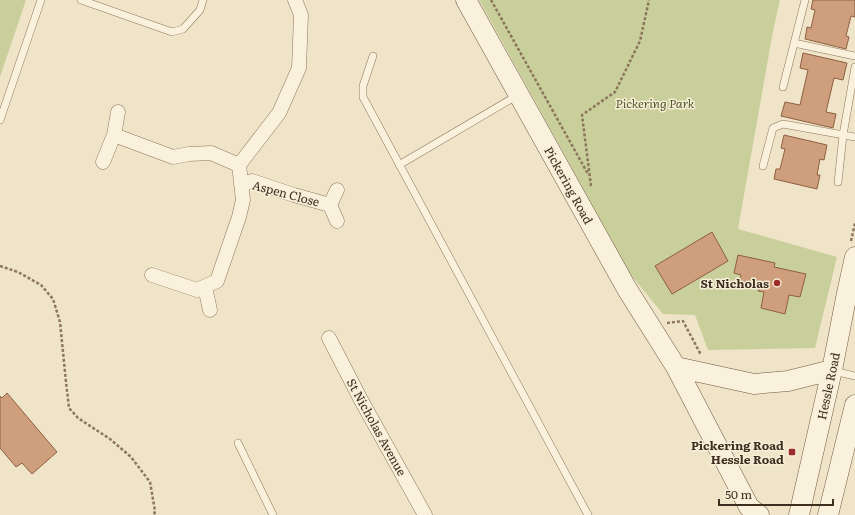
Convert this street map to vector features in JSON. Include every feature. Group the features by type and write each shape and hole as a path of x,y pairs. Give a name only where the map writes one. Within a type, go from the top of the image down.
{"street":[{"path":"152,275 197,290 217,281 242,206 243,200 239,165 279,113 299,68 301,16 295,0"},
{"name":"Pickering Road","path":"466,0 627,289 676,367 749,507 759,515"},
{"path":"103,162 114,135 118,112"},
{"path":"114,135 173,157 189,154 211,153 239,165"},
{"name":"Aspen Close","path":"241,184 252,181 330,205"},
{"name":"Aspen Close","path":"337,190 330,205 337,221"},
{"name":"Hessle Road","path":"799,515 832,370 852,252"},
{"path":"205,287 210,310"},
{"name":"St Nicholas Avenue","path":"329,338 361,400 425,515"},
{"path":"676,367 754,384 788,381 832,370"},
{"path":"828,515 855,405"}],"lane":[{"path":"0,120 41,0"},
{"path":"81,0 172,32 183,29 200,10 203,0"},
{"path":"783,87 804,0"},
{"path":"794,43 855,56"},
{"path":"373,56 363,86 362,97 588,515"},
{"path":"838,182 843,135 855,67"},
{"path":"399,165 519,95"},
{"path":"763,166 773,128 783,124 855,137"},
{"path":"832,370 855,376"},
{"path":"238,443 273,515"}],"path":[{"path":"491,0 590,177"},
{"path":"592,191 582,115 615,92 640,41 649,0"},
{"path":"852,252 855,223"},
{"path":"0,266 18,272 41,285 53,299 60,322 69,408 78,418 110,439 131,457 150,482 155,511 154,515"},
{"path":"660,323 683,321 704,361"}],"green space":[{"path":"0,0 26,0 0,77"},
{"name":"Pickering Park","path":"479,0 780,0 773,31 738,229 837,257 815,348 708,350 695,315 663,314 631,275"}],"building":[{"path":"813,0 855,0 855,17 851,16 846,36 849,37 846,49 805,39 807,27 811,28 815,10 811,9"},
{"path":"803,53 847,63 843,80 834,78 826,112 836,114 833,128 781,116 785,102 800,105 808,70 800,68"},
{"path":"784,135 827,145 824,160 820,159 817,175 820,175 817,189 774,179 776,169 780,169 785,149 781,148"},
{"path":"712,232 728,261 672,294 655,266"},
{"name":"St Nicholas","path":"738,255 775,263 774,267 806,274 800,297 789,295 785,314 761,308 764,292 758,291 760,285 740,281 741,275 734,273"},
{"path":"7,393 57,452 32,474 22,463 16,467 0,448 0,396 2,398"}],"place":[{"name":"St Nicholas","path":"777,283"},
{"name":"Pickering Road Hessle Road","path":"792,452"}]}
